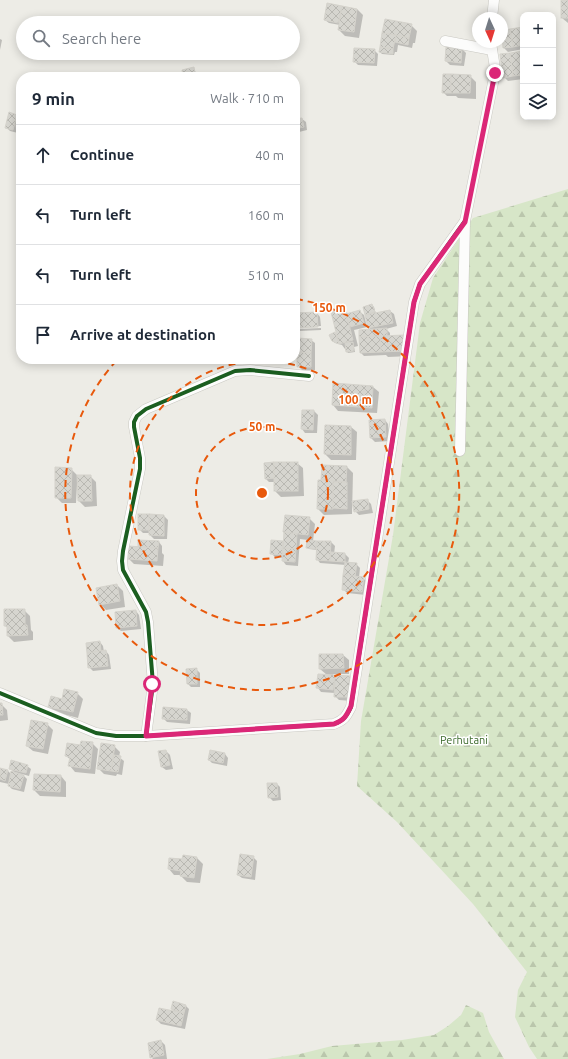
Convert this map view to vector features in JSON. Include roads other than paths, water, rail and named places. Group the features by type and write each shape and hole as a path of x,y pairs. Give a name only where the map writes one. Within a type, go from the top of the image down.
{"street":[{"path":"493,12 494,0"},
{"path":"444,41 472,44"},
{"path":"460,452 465,222 495,73 492,48"},
{"path":"0,693 96,733 116,736 146,736 334,724 342,720 347,715 351,706 414,302 420,284 465,222"},
{"path":"146,736 152,684 148,622 146,612 123,570 122,561 140,469 140,458 134,422 137,416 146,409 236,371 250,370 309,376"}],"park label":[{"name":"Perhutani","path":"464,740"}]}
